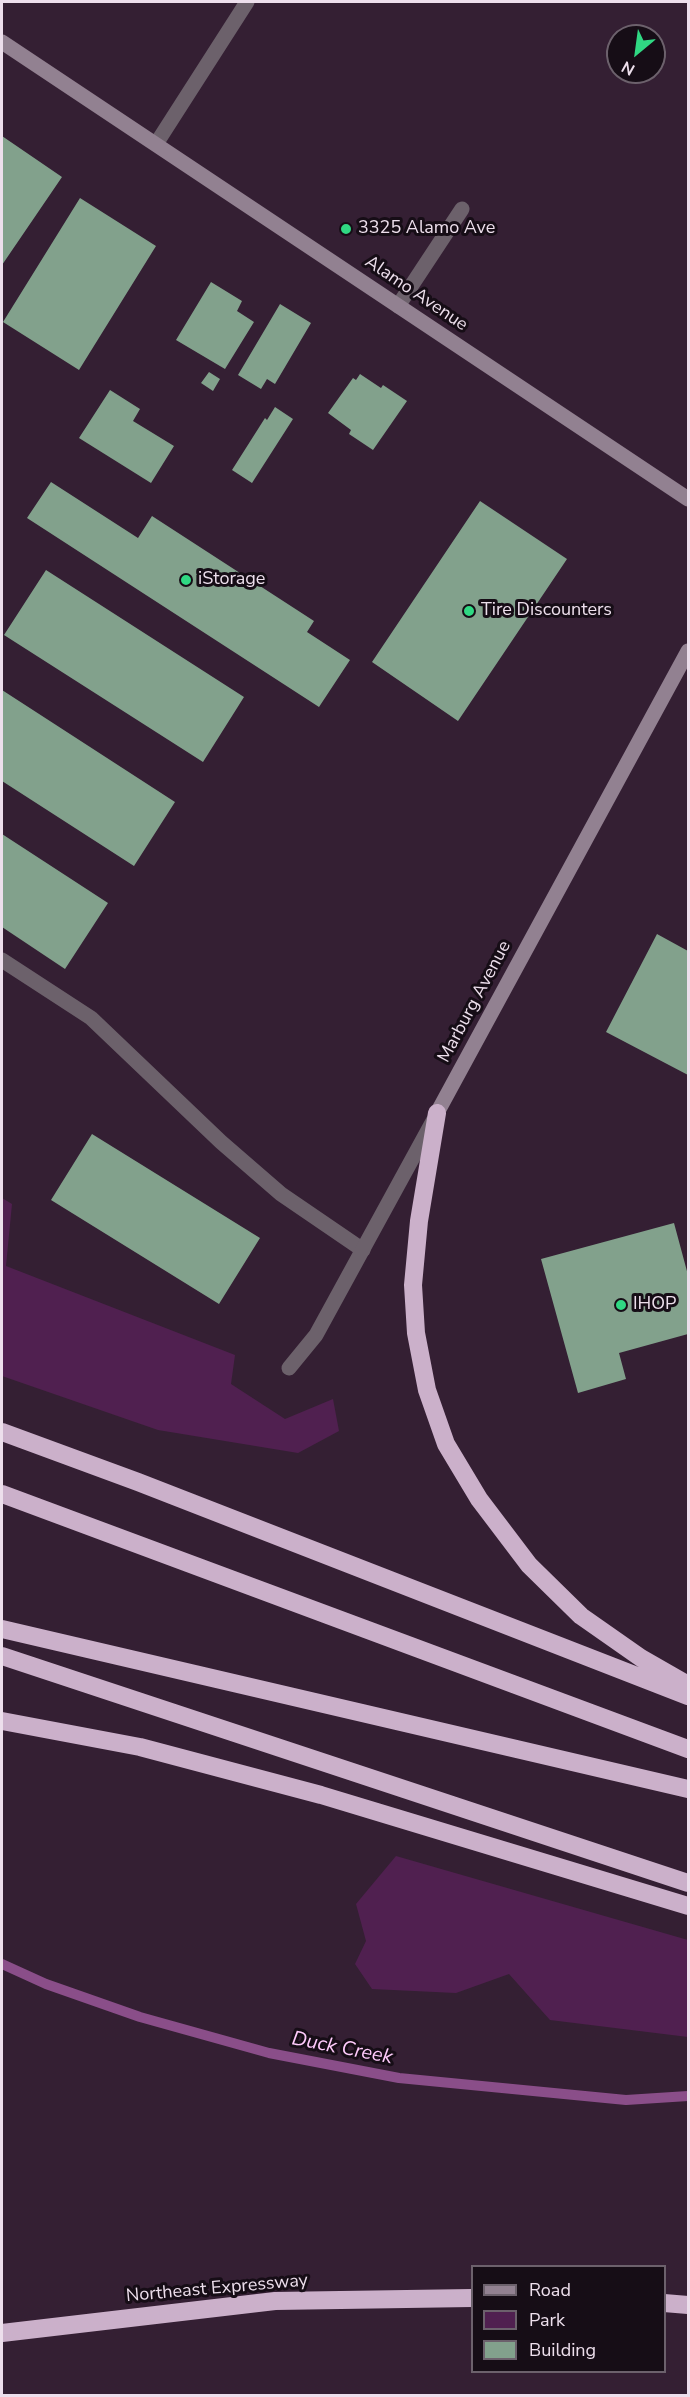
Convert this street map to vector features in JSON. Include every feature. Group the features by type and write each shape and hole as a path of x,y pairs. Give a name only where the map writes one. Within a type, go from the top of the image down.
{"highway":[{"path":"437,1113 419,1221 413,1285 416,1334 427,1390 446,1444 493,1518 529,1564 574,1609 641,1658 688,1685"},
{"path":"2,1432 138,1482 688,1696"},
{"path":"2,1494 688,1749"},
{"path":"2,1629 688,1789"},
{"path":"2,1656 688,1883"},
{"path":"2,1721 140,1747 321,1795 688,1906"},
{"name":"Northeast Expressway","path":"2,2333 275,2301 471,2298"},
{"path":"666,2303 688,2305"}],"street":[{"path":"156,144 247,2"},
{"name":"Alamo Avenue","path":"2,42 688,499"},
{"path":"398,306 462,209"},
{"name":"Marburg Avenue","path":"289,1368 316,1335 688,651"},
{"path":"2,960 91,1018 221,1142 272,1187 363,1250"}],"green space":[{"path":"2,1198 12,1204 6,1266 235,1355 231,1384 285,1419 333,1399 339,1431 298,1453 158,1430 2,1376"},
{"path":"396,1856 688,1940 688,2037 550,2020 509,1974 456,1993 372,1989 355,1964 366,1941 356,1904"}],"building":[{"path":"2,136 62,177 2,265"},
{"path":"80,198 156,246 79,370 3,322"},
{"path":"211,282 242,301 237,311 254,322 225,369 176,340"},
{"path":"280,304 311,323 275,384 267,379 261,389 238,375"},
{"path":"209,372 220,379 213,391 201,383"},
{"path":"360,374 381,388 383,385 407,401 373,450 349,434 351,430 328,413 353,378 356,380"},
{"path":"110,390 140,409 133,421 174,446 151,483 79,438"},
{"path":"275,407 293,419 252,483 232,470 265,418 267,420"},
{"name":"iStorage","path":"51,482 138,538 152,516 314,621 307,632 350,660 319,707 27,518"},
{"name":"Tire Discounters","path":"480,501 567,559 458,721 372,662"},
{"path":"46,570 244,697 203,762 4,635"},
{"path":"2,690 175,802 134,866 2,781"},
{"path":"2,834 108,903 65,969 2,927"},
{"path":"657,934 688,951 688,1075 606,1032"},
{"path":"92,1134 260,1238 219,1304 51,1200"},
{"name":"IHOP","path":"674,1223 688,1275 688,1334 619,1353 626,1379 578,1393 541,1259"}],"waterway":[{"name":"Duck Creek","path":"2,1964 46,1984 140,2017 269,2053 399,2078 626,2100 688,2096"}],"place":[{"name":"3325 Alamo Ave","path":"346,229"},
{"name":"iStorage","path":"186,580"},
{"name":"Tire Discounters","path":"469,611"},
{"name":"IHOP","path":"621,1305"}]}
